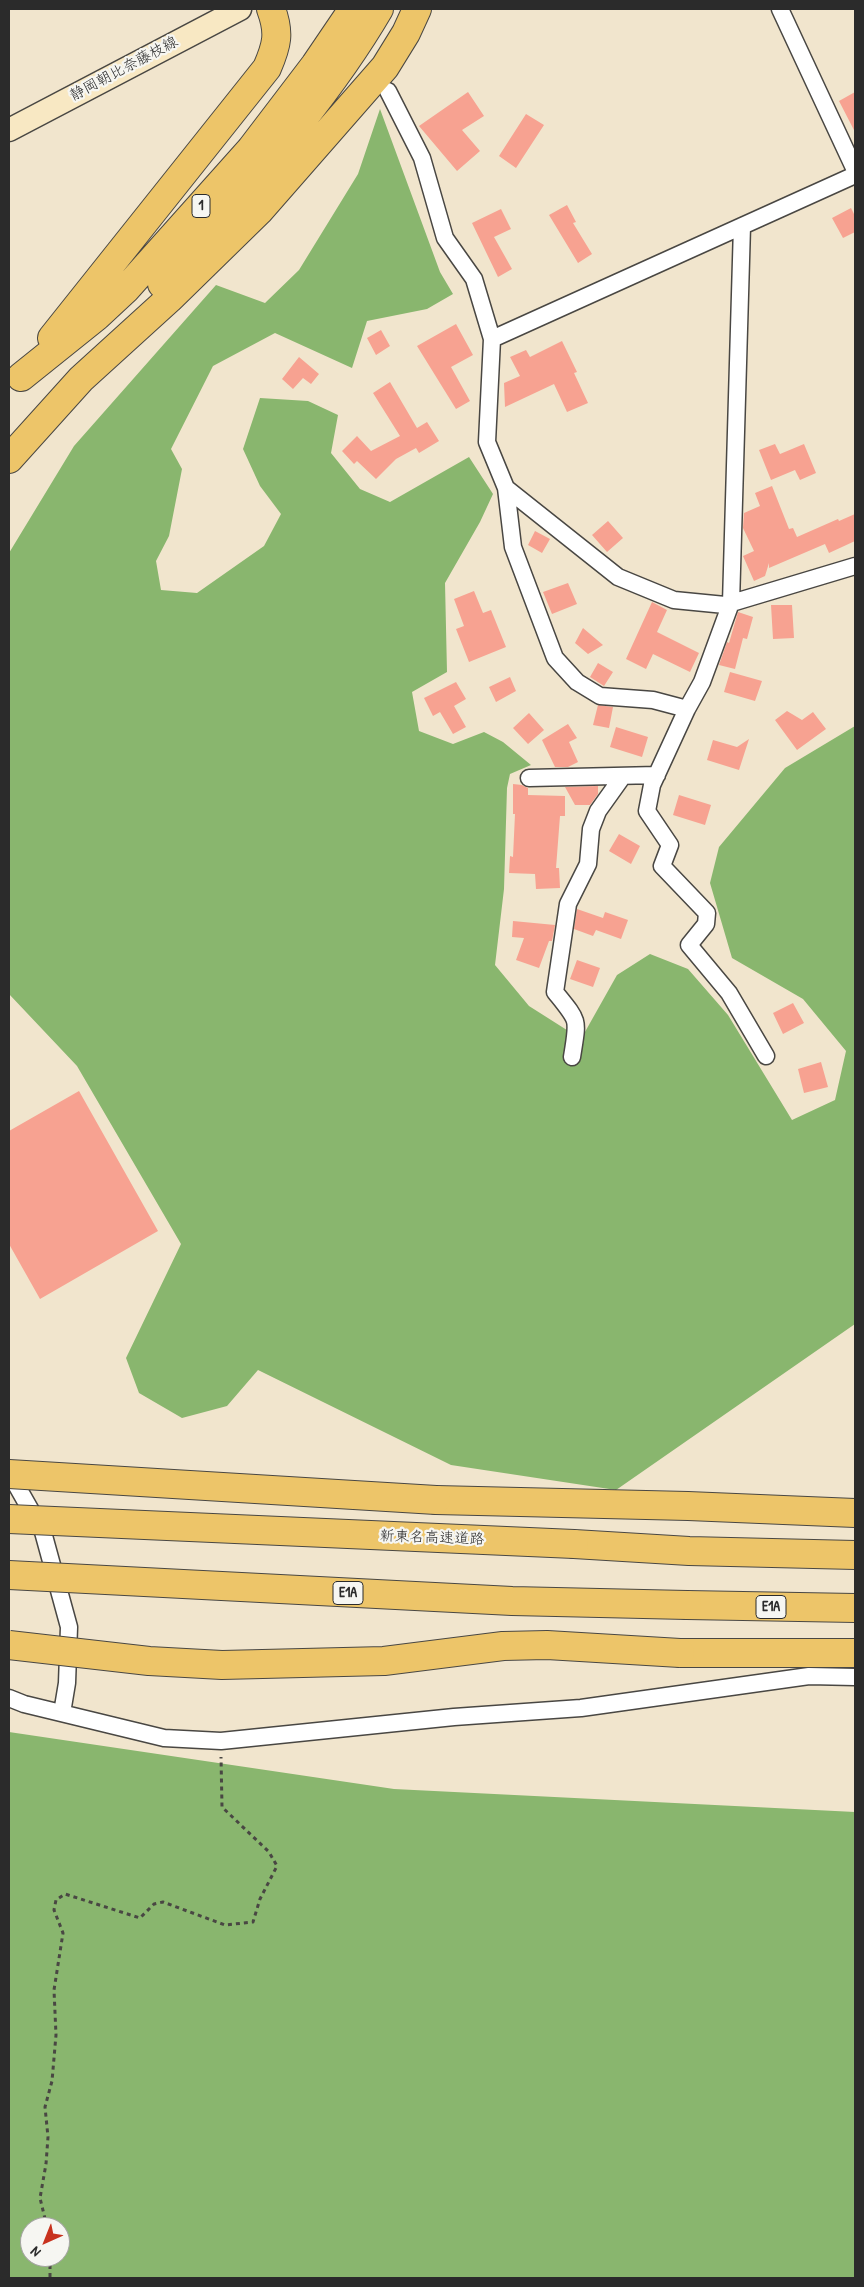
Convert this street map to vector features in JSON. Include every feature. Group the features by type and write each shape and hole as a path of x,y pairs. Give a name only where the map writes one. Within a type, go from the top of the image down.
{"highway":[{"path":"15,384 267,68 277,46 277,24 271,9"},
{"name":"1","path":"15,384 97,316 126,289 251,149 315,65 353,9"},
{"path":"9,459 81,379 299,124 340,71 379,9"},
{"path":"81,379 169,299 260,211 385,67 406,33 417,9"},
{"path":"9,1473 436,1500 688,1506 855,1513"},
{"name":"新東名高速道路","path":"9,1519 574,1544 689,1551 855,1555"},
{"name":"E1A","path":"9,1575 512,1601 855,1608"},
{"path":"9,1645 149,1661 222,1665 384,1661 503,1646 547,1645 680,1653 855,1653"}],"main road":[{"name":"静岡朝比奈藤枝線","path":"9,130 240,9"}],"street":[{"path":"780,9 855,170"},
{"path":"388,91 422,158 445,238 474,279 492,339 487,442 506,488 513,546 555,658 577,682 600,696 653,700 687,709"},
{"path":"492,339 855,175"},
{"path":"742,226 731,603 702,682 687,709 652,785 647,811 670,845 662,866 707,913 706,924 689,945 729,993 766,1056"},
{"path":"506,488 618,577 674,600 725,605 855,566"},
{"path":"529,778 657,775"},
{"path":"572,1056 577,1024 575,1017 554,992 568,904 588,864 591,829 598,811 623,776"},
{"path":"9,1473 43,1532 68,1627 67,1683 62,1713"},
{"path":"9,1698 24,1704 164,1738 221,1741 454,1717 581,1708 809,1676 855,1676"}],"path":[{"path":"44,2217 40,2198 47,2155 45,2106 52,2081 56,2035 54,1990 63,1933 54,1910 56,1900 65,1894 140,1918 154,1904 163,1902 225,1925 253,1922 260,1899 277,1866 269,1852 222,1807 221,1741"}],"green space":[{"path":"380,109 440,272 453,294 427,309 367,321 352,368 275,333 213,366 171,449 182,469 169,536 156,561 161,590 197,593 264,546 281,514 260,486 243,449 260,398 308,401 338,415 331,453 360,489 390,502 469,457 493,494 480,522 445,583 447,672 412,692 419,731 453,744 484,732 503,742 531,765 510,774 507,788 504,889 495,965 529,1006 581,1039 617,975 650,954 688,969 728,1015 792,1120 835,1100 846,1051 803,999 732,958 710,883 719,847 785,768 855,726 855,1324 616,1490 451,1465 258,1370 227,1406 182,1418 139,1393 126,1358 181,1244 77,1066 9,994 9,553 74,446 216,285 265,303 299,270 358,174"},
{"path":"9,1732 394,1789 855,1812 855,2278 9,2278"}],"building":[{"path":"468,92 484,116 462,130 480,151 457,171 419,126"},
{"path":"855,92 855,132 839,101"},
{"path":"526,114 544,125 516,168 499,156"},
{"path":"567,205 576,222 573,223 592,254 578,263 549,215"},
{"path":"851,208 855,216 855,232 843,238 832,218"},
{"path":"501,209 511,229 494,237 512,269 498,277 472,223"},
{"path":"456,324 473,355 451,367 470,401 456,409 417,346"},
{"path":"381,330 390,346 376,355 367,338"},
{"path":"562,341 577,372 574,373 588,403 567,412 554,384 505,407 504,383 520,376 510,357 526,350 530,357"},
{"path":"299,357 319,374 311,384 303,378 293,389 282,379"},
{"path":"390,382 417,428 427,422 439,441 419,453 416,448 396,459 376,479 357,461 354,464 342,451 357,436 371,451 400,436 373,393"},
{"path":"775,444 780,454 804,444 816,473 800,480 795,470 771,480 759,450"},
{"path":"772,486 789,529 793,528 797,537 838,519 839,521 855,514 855,541 829,553 825,544 769,568 769,563 765,576 754,581 743,556 754,551 743,528 744,513 760,506 755,493"},
{"path":"608,521 623,538 607,552 592,535"},
{"path":"535,531 550,539 542,553 528,545"},
{"path":"568,583 577,604 552,614 543,592"},
{"path":"474,591 483,613 491,610 506,647 469,662 456,629 464,626 454,599"},
{"path":"652,602 667,610 657,632 699,653 690,672 653,654 646,669 626,659"},
{"path":"771,605 792,605 794,638 773,639"},
{"path":"738,612 753,617 747,639 743,638 735,669 719,665 727,642 729,643"},
{"path":"583,628 603,645 588,654 575,643"},
{"path":"598,663 613,672 604,686 590,677"},
{"path":"730,672 762,681 755,701 724,692"},
{"path":"510,677 516,691 496,702 489,687"},
{"path":"456,682 466,699 454,706 466,727 453,734 440,712 433,716 424,698"},
{"path":"598,705 613,707 609,728 593,725"},
{"path":"787,711 802,720 813,712 826,729 797,750 775,720"},
{"path":"529,713 544,730 528,744 513,728"},
{"path":"568,724 577,738 569,742 578,762 568,767 555,767 542,740"},
{"path":"616,727 648,737 642,757 610,747"},
{"path":"749,739 739,770 707,760 713,740 737,747"},
{"path":"513,784 528,788 528,795 565,796 565,816 560,816 556,868 559,868 560,888 536,889 535,874 509,873 510,856 513,857 515,814 513,814"},
{"path":"598,786 598,794 590,805 575,805 565,787"},
{"path":"679,795 711,805 705,825 673,815"},
{"path":"619,834 640,846 631,864 609,851"},
{"path":"577,909 603,918 605,912 628,920 621,939 596,930 593,936 574,929"},
{"path":"513,921 555,925 552,941 549,941 539,968 516,960 524,938 512,937"},
{"path":"577,960 600,968 593,987 570,979"},
{"path":"793,1003 804,1023 783,1034 773,1013"},
{"path":"821,1062 828,1087 804,1093 798,1069"},
{"path":"79,1091 158,1231 40,1299 9,1244 9,1131"}]}
